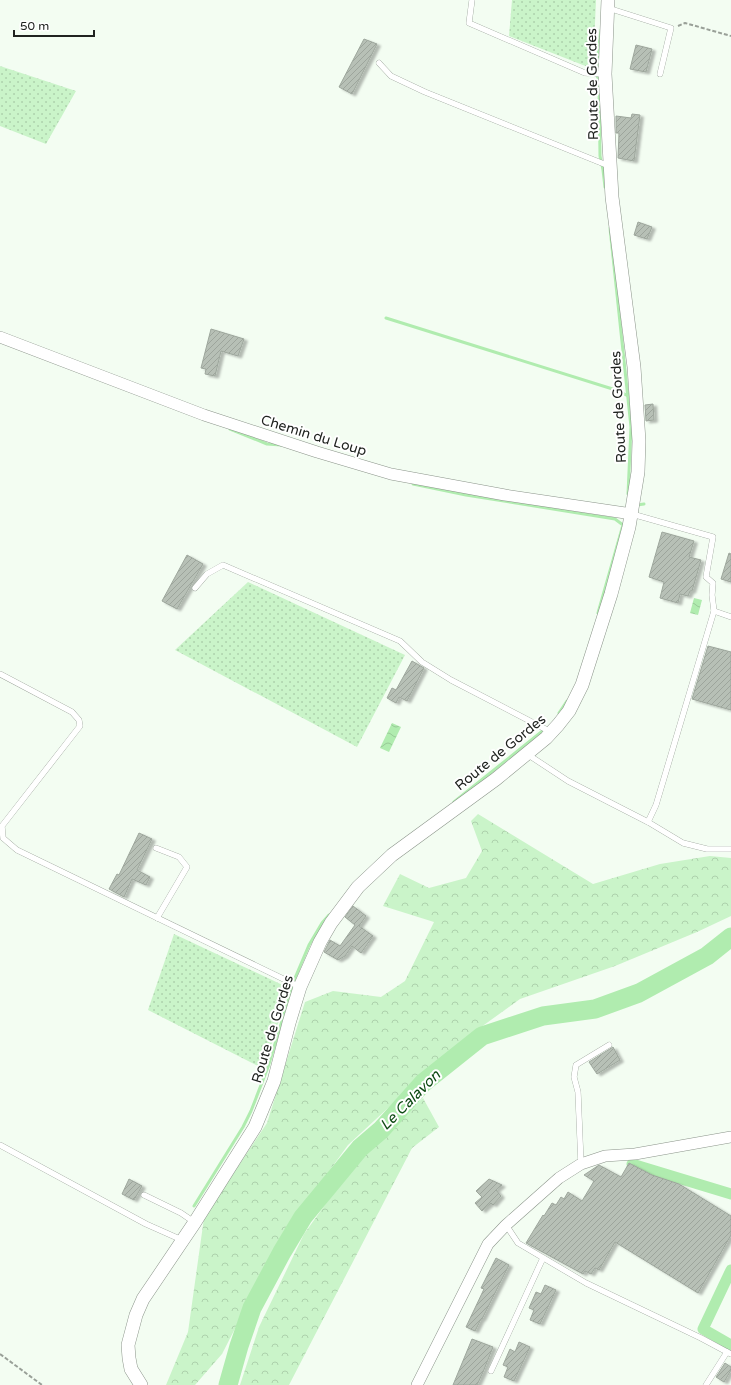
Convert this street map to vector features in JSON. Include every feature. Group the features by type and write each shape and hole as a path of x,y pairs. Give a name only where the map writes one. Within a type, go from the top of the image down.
{"street":[{"name":"Route de Gordes","path":"135,1382 131,1369 128,1345 136,1315 143,1299 195,1222 255,1127 274,1081 288,1023 300,987 320,942 331,923 358,887 392,855 496,779 551,732 569,711 582,685 611,594 632,514 638,472 639,428 634,367 612,197 610,166 605,74 608,4"},
{"name":"Chemin du Loup","path":"0,337 204,415 317,452 391,474 505,495 632,514"},
{"path":"417,1385 488,1244 506,1225 559,1178 581,1164 605,1156 635,1154 731,1137"}],"lane":[{"path":"472,0 469,23 585,73 605,74"},
{"path":"608,4 671,28 660,74"},
{"path":"379,62 391,76 425,92 610,166"},
{"path":"632,514 713,537 706,577 713,583 712,595 714,611 656,805 648,822"},
{"path":"195,588 207,574 223,565 400,641 422,662 451,680 551,732"},
{"path":"714,611 731,617"},
{"path":"0,674 72,712 79,720 80,726 2,826 3,838 17,850 300,987"},
{"path":"527,754 568,781 648,822 683,843 707,849 731,849"},
{"path":"156,848 179,857 187,867 157,918"},
{"path":"581,1164 578,1092 574,1077 576,1065 609,1045"},
{"path":"0,1145 146,1224 182,1240"},
{"path":"144,1195 181,1213 195,1222"},
{"path":"506,1225 518,1243 586,1283 729,1353 706,1385"},
{"path":"491,1371 543,1258"}],"path":[{"path":"671,28 685,23 731,36"},
{"path":"0,1354 42,1385"}],"green space":[{"path":"512,0 596,0 593,69 509,36"},
{"path":"0,66 76,91 46,144 0,126"},
{"path":"248,582 405,655 357,747 175,650"},
{"path":"478,814 593,884 660,864 710,856 731,858 731,916 697,932 615,966 520,999 477,1030 402,1095 348,1145 284,1233 222,1354 195,1385 166,1385 188,1332 204,1218 267,1123 305,1002 333,991 381,997 405,981 434,922 383,906 400,874 429,888 466,878 482,851 471,821"},
{"path":"174,934 289,988 264,1069 148,1010"},
{"path":"423,1098 439,1127 412,1148 289,1385 240,1385 259,1327 304,1234 359,1158"}],"water":[{"path":"694,598 702,600 698,615 690,613"},
{"path":"392,723 401,727 389,752 380,748"}],"building":[{"path":"364,39 377,44 352,94 339,87"},
{"path":"636,45 652,49 646,72 630,69"},
{"path":"632,114 640,115 634,161 618,158 619,133 616,133 616,116 631,118"},
{"path":"638,222 652,227 647,239 634,235"},
{"path":"211,329 244,339 238,356 221,351 215,376 205,374 206,369 201,368"},
{"path":"653,404 654,420 646,421 645,405"},
{"path":"662,532 694,541 689,557 701,560 692,591 690,591 688,596 680,594 678,603 660,598 664,582 649,577"},
{"path":"729,553 731,554 731,582 721,579"},
{"path":"187,555 203,564 177,609 162,601"},
{"path":"708,646 731,652 731,710 692,699"},
{"path":"412,661 424,668 407,701 399,697 396,703 387,698 392,688 396,690"},
{"path":"139,833 152,839 137,870 150,877 146,885 132,879 124,897 109,889 117,874 119,875"},
{"path":"353,906 366,916 359,926 373,936 361,953 352,946 345,956 338,960 324,952 330,940 340,946 355,925 345,917"},
{"path":"613,1047 620,1060 597,1074 589,1062"},
{"path":"629,1163 652,1175 679,1184 731,1216 731,1235 698,1293 615,1242 599,1270 595,1268 591,1274 585,1271 583,1274 526,1243 552,1203 556,1205 561,1197 564,1199 568,1192 582,1201 594,1181 584,1175 599,1165 621,1177"},
{"path":"129,1179 142,1186 134,1200 122,1194"},
{"path":"489,1179 502,1185 496,1190 501,1196 493,1205 491,1203 482,1211 475,1203 482,1197 476,1191"},
{"path":"496,1258 509,1265 475,1331 466,1327 484,1289 481,1288"},
{"path":"545,1285 556,1290 540,1324 530,1320 534,1310 529,1308 536,1292 541,1294"},
{"path":"472,1339 493,1347 483,1372 477,1385 453,1385"},
{"path":"519,1342 530,1347 514,1381 504,1377 508,1367 503,1365 510,1349 515,1352"},
{"path":"725,1363 731,1367 731,1370 724,1382 716,1377"}],"waterway":[{"path":"601,30 596,68 599,85 600,156 605,187"},
{"path":"610,228 631,427 628,494"},
{"path":"386,318 619,391 628,396"},
{"path":"230,429 267,444 281,445"},
{"path":"413,484 466,495 615,519 623,525 598,613"},
{"path":"637,505 644,504"},
{"path":"559,713 567,701"},
{"path":"454,802 545,729"},
{"path":"194,1206 243,1127 251,1111 268,1067 295,978 309,945 322,923 329,915"},
{"name":"Le Calavon","path":"228,1385 252,1308 282,1252 303,1217 360,1148 381,1130 423,1083 482,1036 543,1016 595,1009 639,993 707,956 731,937"},
{"path":"632,1164 731,1194"},
{"path":"731,1270 703,1329 731,1345"}]}
